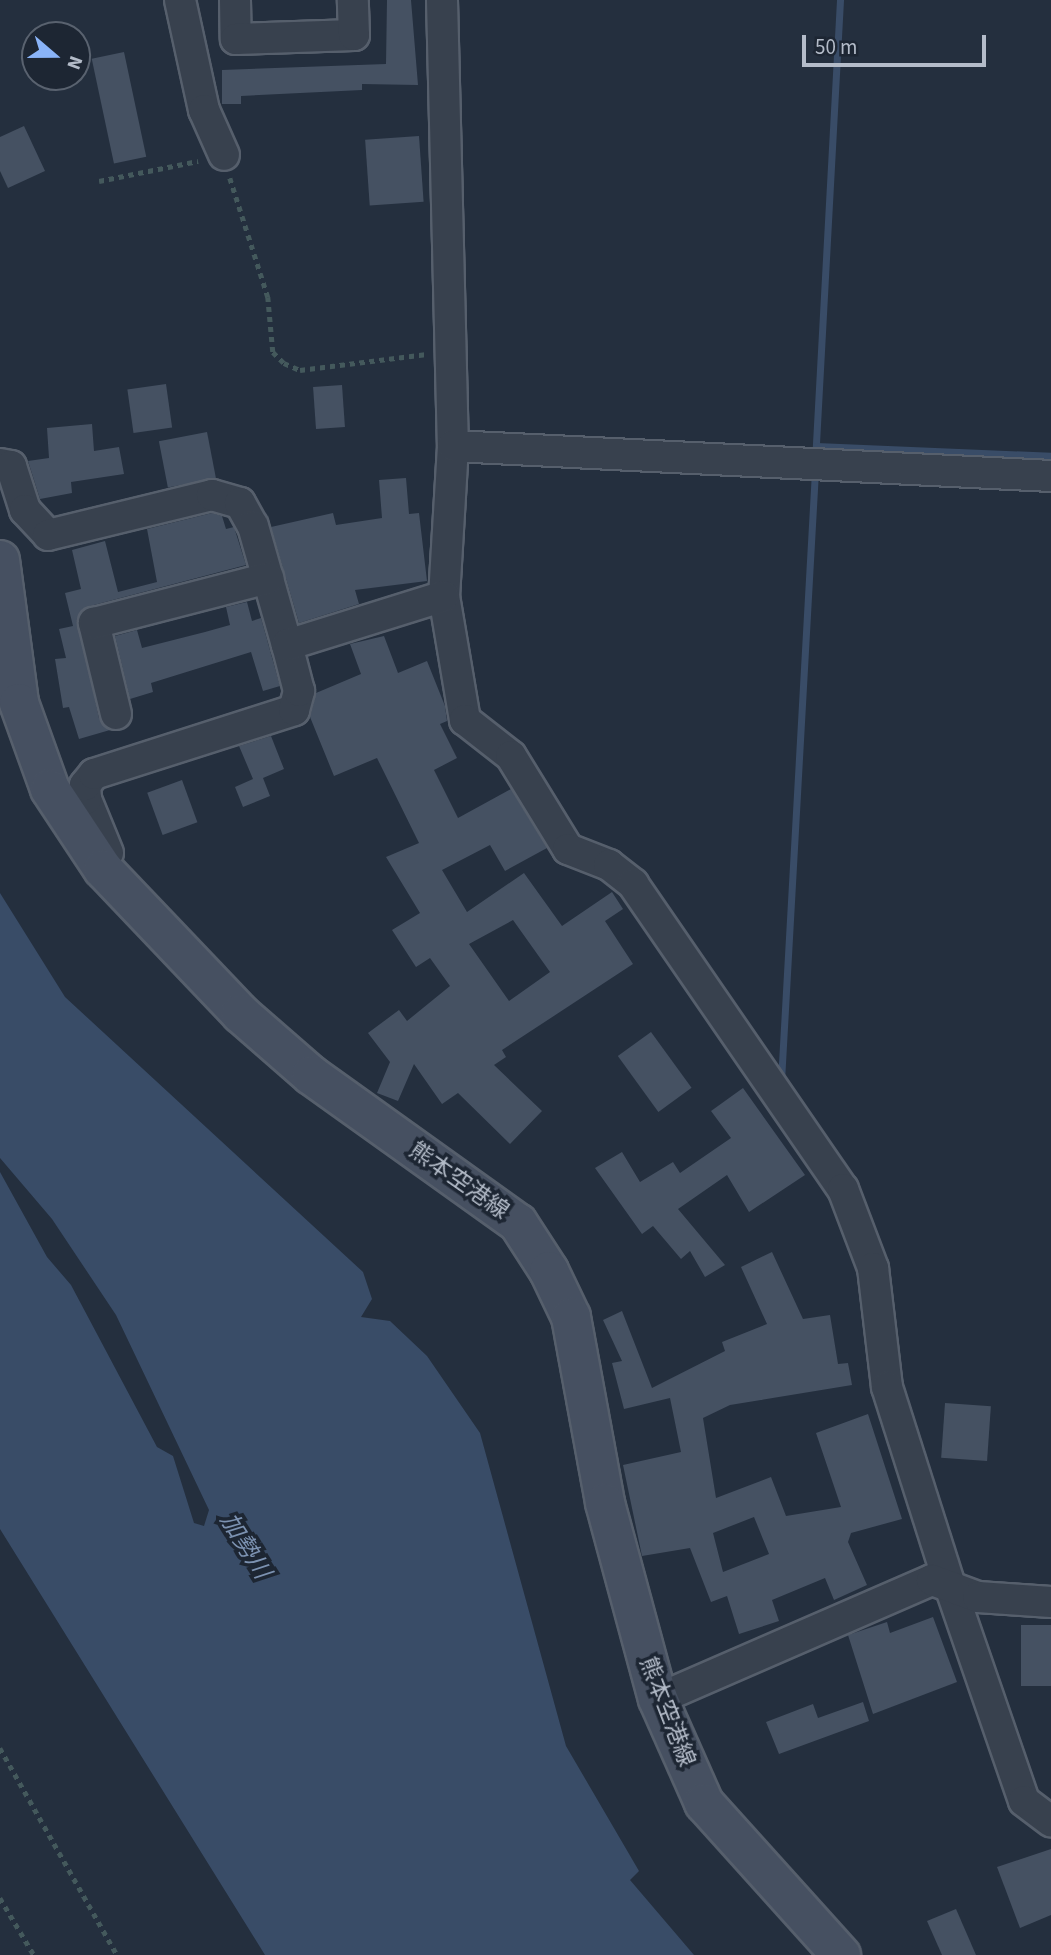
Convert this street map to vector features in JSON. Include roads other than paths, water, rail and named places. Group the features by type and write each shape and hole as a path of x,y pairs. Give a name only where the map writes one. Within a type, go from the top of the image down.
{"main road":[{"name":"熊本空港線","path":"0,560 19,703 50,789 103,869 176,953 311,1075 518,1223 571,1317 605,1503 658,1699 704,1803 841,1955"}],"street":[{"path":"180,0 204,110 224,155"},
{"path":"235,0 236,39 354,35 353,0"},
{"path":"442,0 447,352 453,446 444,596 466,720 510,757 568,849 609,865 633,884 843,1189 873,1268 887,1387 950,1586 1024,1801 1051,1821"},
{"path":"453,446 1051,476"},
{"path":"0,464 11,466 25,510 48,535 227,495 240,503 253,526 299,691 294,710 94,774 85,785 108,855 103,869"},
{"path":"116,714 94,623 268,578"},
{"path":"287,645 444,596"},
{"path":"658,1699 932,1580 978,1597 1051,1602"}],"water":[{"name":"加勢川","path":"0,893 65,997 363,1272 372,1299 361,1317 390,1321 427,1356 480,1433 566,1746 639,1871 630,1880 694,1955 265,1955 0,1529 0,1172 47,1257 71,1285 157,1447 173,1456 194,1523 204,1526 209,1510 116,1315 52,1219 0,1158"}],"waterway":[{"path":"840,0 816,446 1051,456"},
{"path":"781,1081 815,471"}]}
